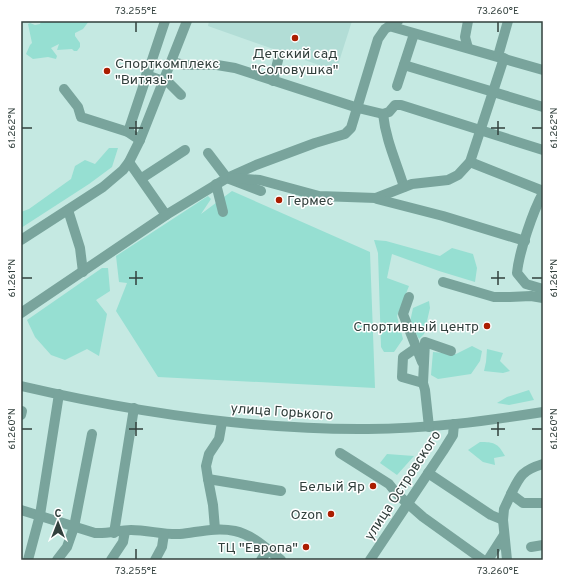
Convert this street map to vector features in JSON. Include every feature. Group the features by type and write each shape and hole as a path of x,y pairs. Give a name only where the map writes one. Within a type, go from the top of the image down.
{"street":[{"path":"128,132 165,21"},
{"path":"21,240 103,187 123,170 129,162 140,140 186,21"},
{"path":"468,21 464,37 468,48"},
{"path":"376,198 419,183 448,180 458,175 470,162 493,91 508,21"},
{"path":"21,313 166,215 216,184 256,165 300,148 345,134 352,128 378,39 385,29 394,23 414,34 501,57 542,66"},
{"path":"397,86 414,34"},
{"path":"273,81 279,56"},
{"path":"171,62 199,68 217,65 236,68 358,108 382,114 389,112 395,105 401,105 543,150"},
{"path":"404,65 543,107"},
{"path":"146,75 164,81 172,86 181,95"},
{"path":"64,89 78,107 81,117 128,132 140,140"},
{"path":"382,114 384,131 404,187"},
{"path":"142,178 185,150"},
{"path":"208,153 227,178 261,190"},
{"path":"129,162 142,178 166,215"},
{"path":"470,162 543,192 538,202 525,241 518,263 517,273 526,284 543,289"},
{"path":"227,178 260,180 319,196 376,198 443,216 525,241"},
{"path":"216,184 223,212"},
{"path":"68,210 80,248 83,272"},
{"path":"443,282 494,296 531,296 543,298"},
{"path":"409,297 403,314 423,364"},
{"path":"429,427 423,383 425,342 451,350"},
{"path":"416,348 403,357 402,377 423,383"},
{"name":"улица Горького","path":"21,386 134,408 222,422 345,429 429,427 543,412"},
{"path":"28,560 40,515 59,394"},
{"path":"114,533 134,408"},
{"path":"215,529 213,505 206,466 209,454 220,439 222,422"},
{"name":"улица Островского","path":"370,560 453,435 454,424"},
{"path":"57,560 67,547 74,527 92,434"},
{"path":"340,453 389,484 423,517 483,560"},
{"path":"507,560 503,520 504,509 519,477 530,468 543,464"},
{"path":"428,473 491,515 503,520"},
{"path":"208,479 281,491"},
{"path":"511,494 523,503 543,503"},
{"path":"21,510 74,527 104,534 125,531 179,534 215,529 240,533 252,538 281,560"},
{"path":"111,560 123,542 125,531"},
{"path":"155,560 162,547 164,534"},
{"path":"488,560 504,535"},
{"path":"531,547 543,545"},
{"path":"261,560 268,550"}],"shaded area":[{"name":"Детский сад \"Соловушка\"","path":"209,21 352,21 336,71 208,26"}],"green space":[{"path":"41,21 89,21 83,29 75,33 75,36 80,43 80,47 77,51 72,49 57,50 59,44 51,48 57,56 56,59 48,57 33,59 26,54 32,43 28,24 40,24"},
{"path":"109,148 118,148 112,167 89,184 21,228 21,212 29,209 71,179 75,166 85,160 95,164"},
{"path":"232,191 370,252 375,388 158,377 116,311 127,283 119,282 116,256 208,196 211,199 201,214"},
{"path":"374,240 386,241 440,256 452,248 473,254 477,268 475,282 392,254 387,278 409,286 397,316 403,339 394,352 384,352 381,347 378,253"},
{"path":"102,268 108,268 110,291 96,300 107,314 99,356 87,349 65,360 51,355 35,337 27,320"},
{"path":"429,301 430,308 424,334 419,339 410,322 413,308"},
{"path":"472,346 482,351 480,361 471,374 438,379 431,375 433,352 456,354"},
{"path":"487,349 503,353 500,361 510,371 503,373 484,371"},
{"path":"529,390 534,400 509,405 497,403 507,397"},
{"path":"480,442 495,444 500,448 505,456 494,458 495,465 483,462 468,450"},
{"path":"387,454 414,456 397,475 380,463"}],"place":[{"name":"Детский сад \"Соловушка\"","path":"295,38"},
{"name":"Спорткомплекс \"Витязь\"","path":"107,71"},
{"name":"Гермес","path":"279,200"},
{"name":"Спортивный центр","path":"487,326"},
{"name":"Белый Яр","path":"373,486"},
{"name":"Ozon","path":"331,514"},
{"name":"ТЦ \"Европа\"","path":"306,547"}]}
